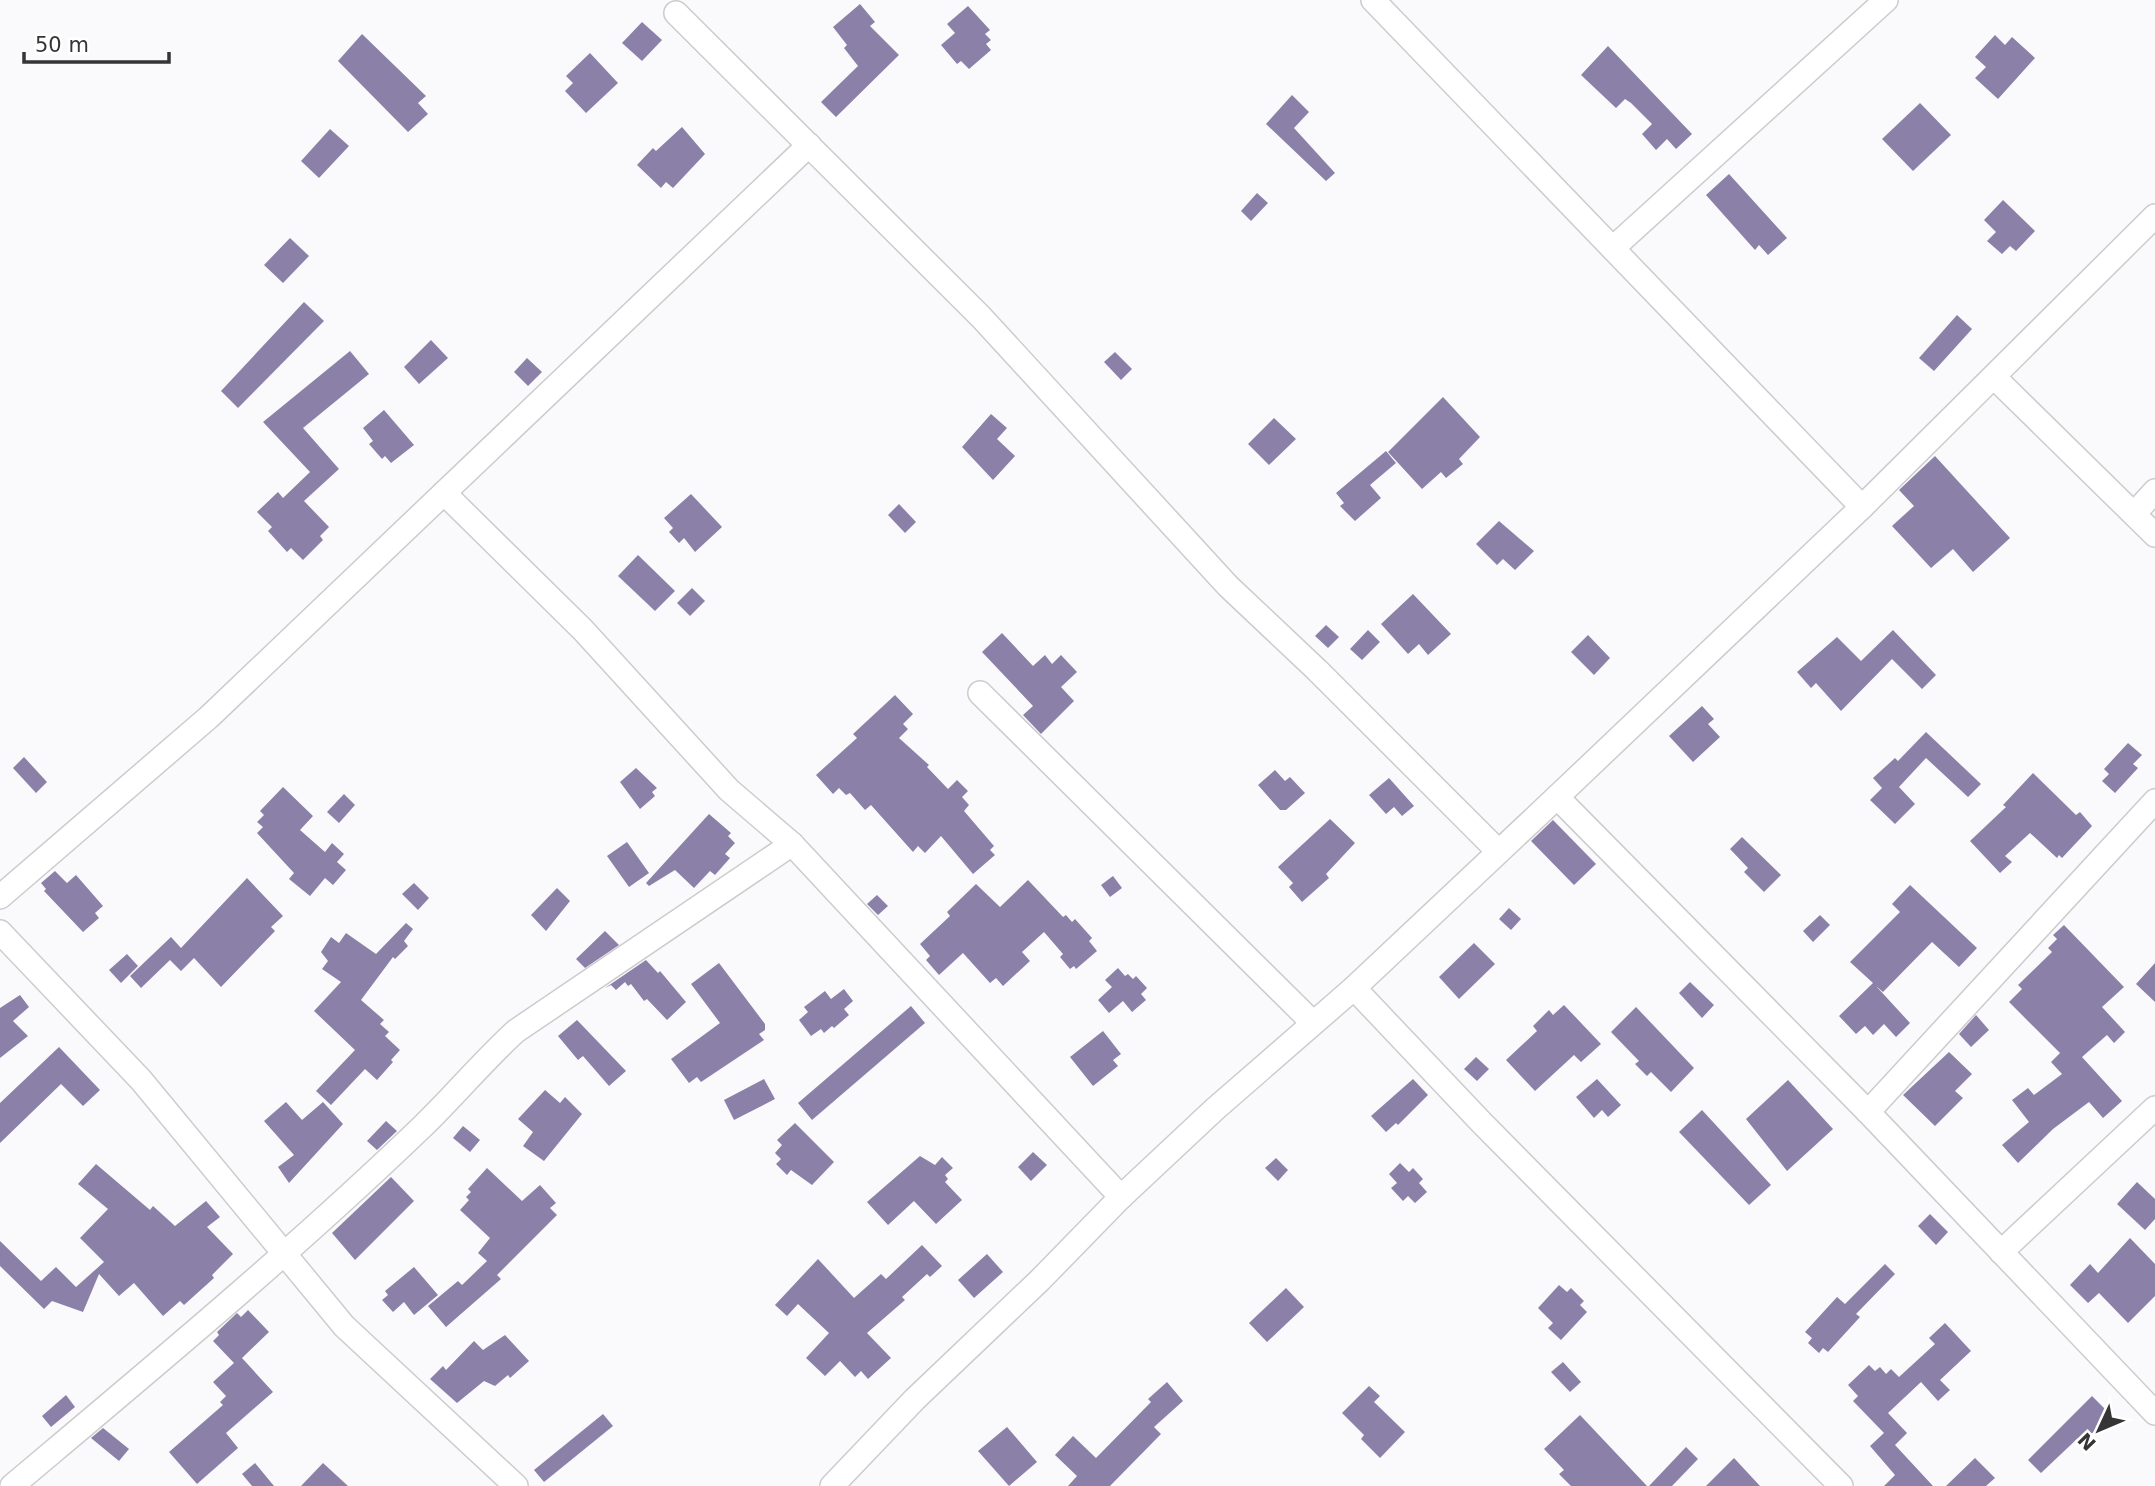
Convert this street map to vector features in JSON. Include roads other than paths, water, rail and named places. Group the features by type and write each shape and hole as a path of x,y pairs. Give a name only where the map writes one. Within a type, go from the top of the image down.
{"street":[{"path":"1373,0 1862,507"},
{"path":"1613,248 1886,0"},
{"path":"676,13 981,317 1228,586 1317,670 1497,850"},
{"path":"0,897 209,717 809,145"},
{"path":"832,1486 915,1399 1040,1280 1121,1197 1215,1108 1354,988 1497,850 1557,797 1862,507 2155,216"},
{"path":"1994,377 2155,535"},
{"path":"2134,514 2155,491"},
{"path":"444,493 592,640 729,790 792,844 1121,1197"},
{"path":"981,693 1313,1023"},
{"path":"1557,797 1868,1112 2155,1413"},
{"path":"1868,1112 2155,802"},
{"path":"12,1486 286,1253 426,1124 479,1065 516,1031 792,844"},
{"path":"0,932 114,1050 345,1326 516,1486"},
{"path":"1354,988 1481,1122 1841,1486"},
{"path":"2001,1252 2155,1108"}]}
